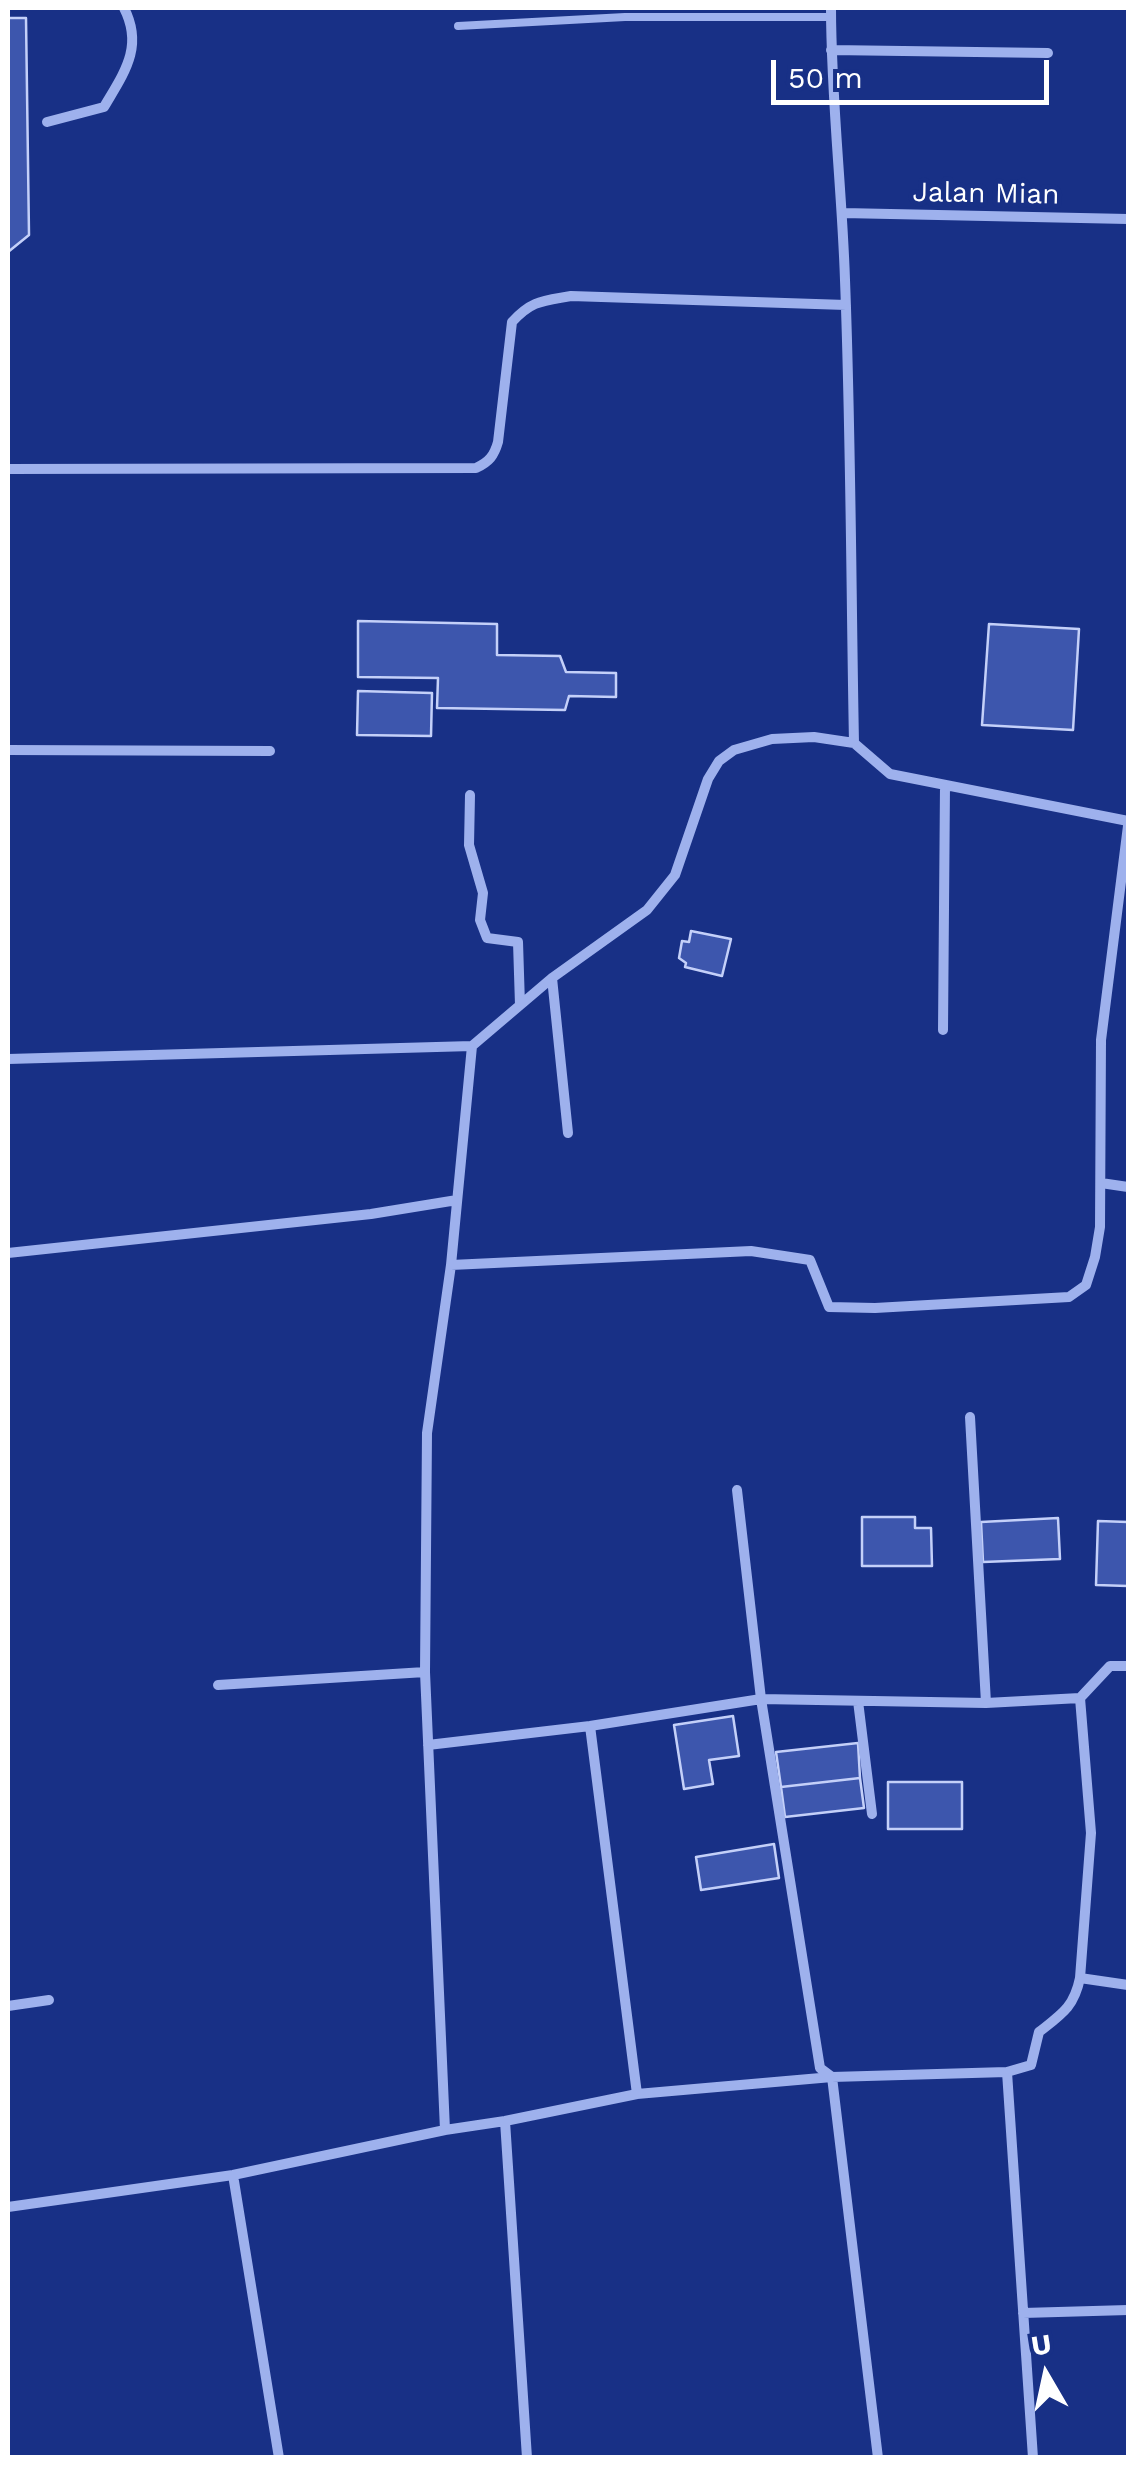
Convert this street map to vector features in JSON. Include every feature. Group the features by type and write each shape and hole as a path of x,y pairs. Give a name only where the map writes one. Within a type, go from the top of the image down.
{"street":[{"path":"47,122 104,107 124,72 134,43 132,23 124,8"},
{"path":"831,12 846,305 854,743"},
{"path":"831,50 1048,53"},
{"name":"Jalan Mian","path":"843,213 1128,219"},
{"path":"8,469 476,468 494,456 512,322 525,308 571,296 846,305"},
{"path":"8,1060 472,1046 552,978 648,910 675,875 708,779 719,761 734,750 772,740 814,737 854,743 890,774 1128,824 1100,1040 1100,1227 1086,1285 1069,1297 829,1307 810,1260 751,1251 451,1265"},
{"path":"8,750 270,751"},
{"path":"943,1030 945,785"},
{"path":"470,795 469,844 483,893 480,920 487,938 518,942 520,1005"},
{"path":"552,978 568,1133"},
{"path":"445,2130 425,1672 428,1434 451,1265 472,1046"},
{"path":"1102,1183 1128,1186"},
{"path":"8,1253 371,1214 457,1200"},
{"path":"970,1417 986,1703"},
{"path":"737,1490 761,1699 820,2068 832,2077 878,2458"},
{"path":"428,1745 590,1726 761,1699 986,1703 1080,1698 1110,1666 1128,1666"},
{"path":"218,1685 425,1672"},
{"path":"8,2207 233,2175 637,2094 832,2077 1007,2072 1031,2065 1038,2032 1076,1999 1080,1978 1091,1832 1080,1698"},
{"path":"858,1701 872,1814"},
{"path":"590,1726 637,2094"},
{"path":"1080,1978 1128,1985"},
{"path":"8,2006 49,2000"},
{"path":"1007,2072 1032,2458"},
{"path":"505,2122 527,2458"},
{"path":"233,2175 280,2458"},
{"path":"1023,2313 1128,2310"}],"lane":[{"path":"458,26 831,12"}],"building":[{"path":"8,18 26,18 29,235 8,252"},
{"path":"358,621 497,624 497,655 560,656 566,672 616,673 616,697 569,696 565,710 437,708 438,678 358,677"},
{"path":"989,624 1079,629 1073,730 982,725"},
{"path":"358,691 432,693 431,736 357,735"},
{"path":"691,931 731,939 722,976 685,967 686,963 679,958 682,941 689,942"},
{"path":"862,1517 915,1517 915,1528 931,1528 932,1566 862,1566"},
{"path":"1058,1518 1060,1559 983,1562 981,1522"},
{"path":"1098,1521 1128,1522 1128,1586 1096,1585"},
{"path":"733,1716 739,1756 709,1760 713,1784 684,1789 674,1725"},
{"path":"858,1743 860,1778 781,1787 776,1752"},
{"path":"860,1778 864,1808 785,1817 781,1787"},
{"path":"888,1782 962,1782 962,1829 888,1829"},
{"path":"774,1844 779,1878 701,1890 696,1857"}]}
